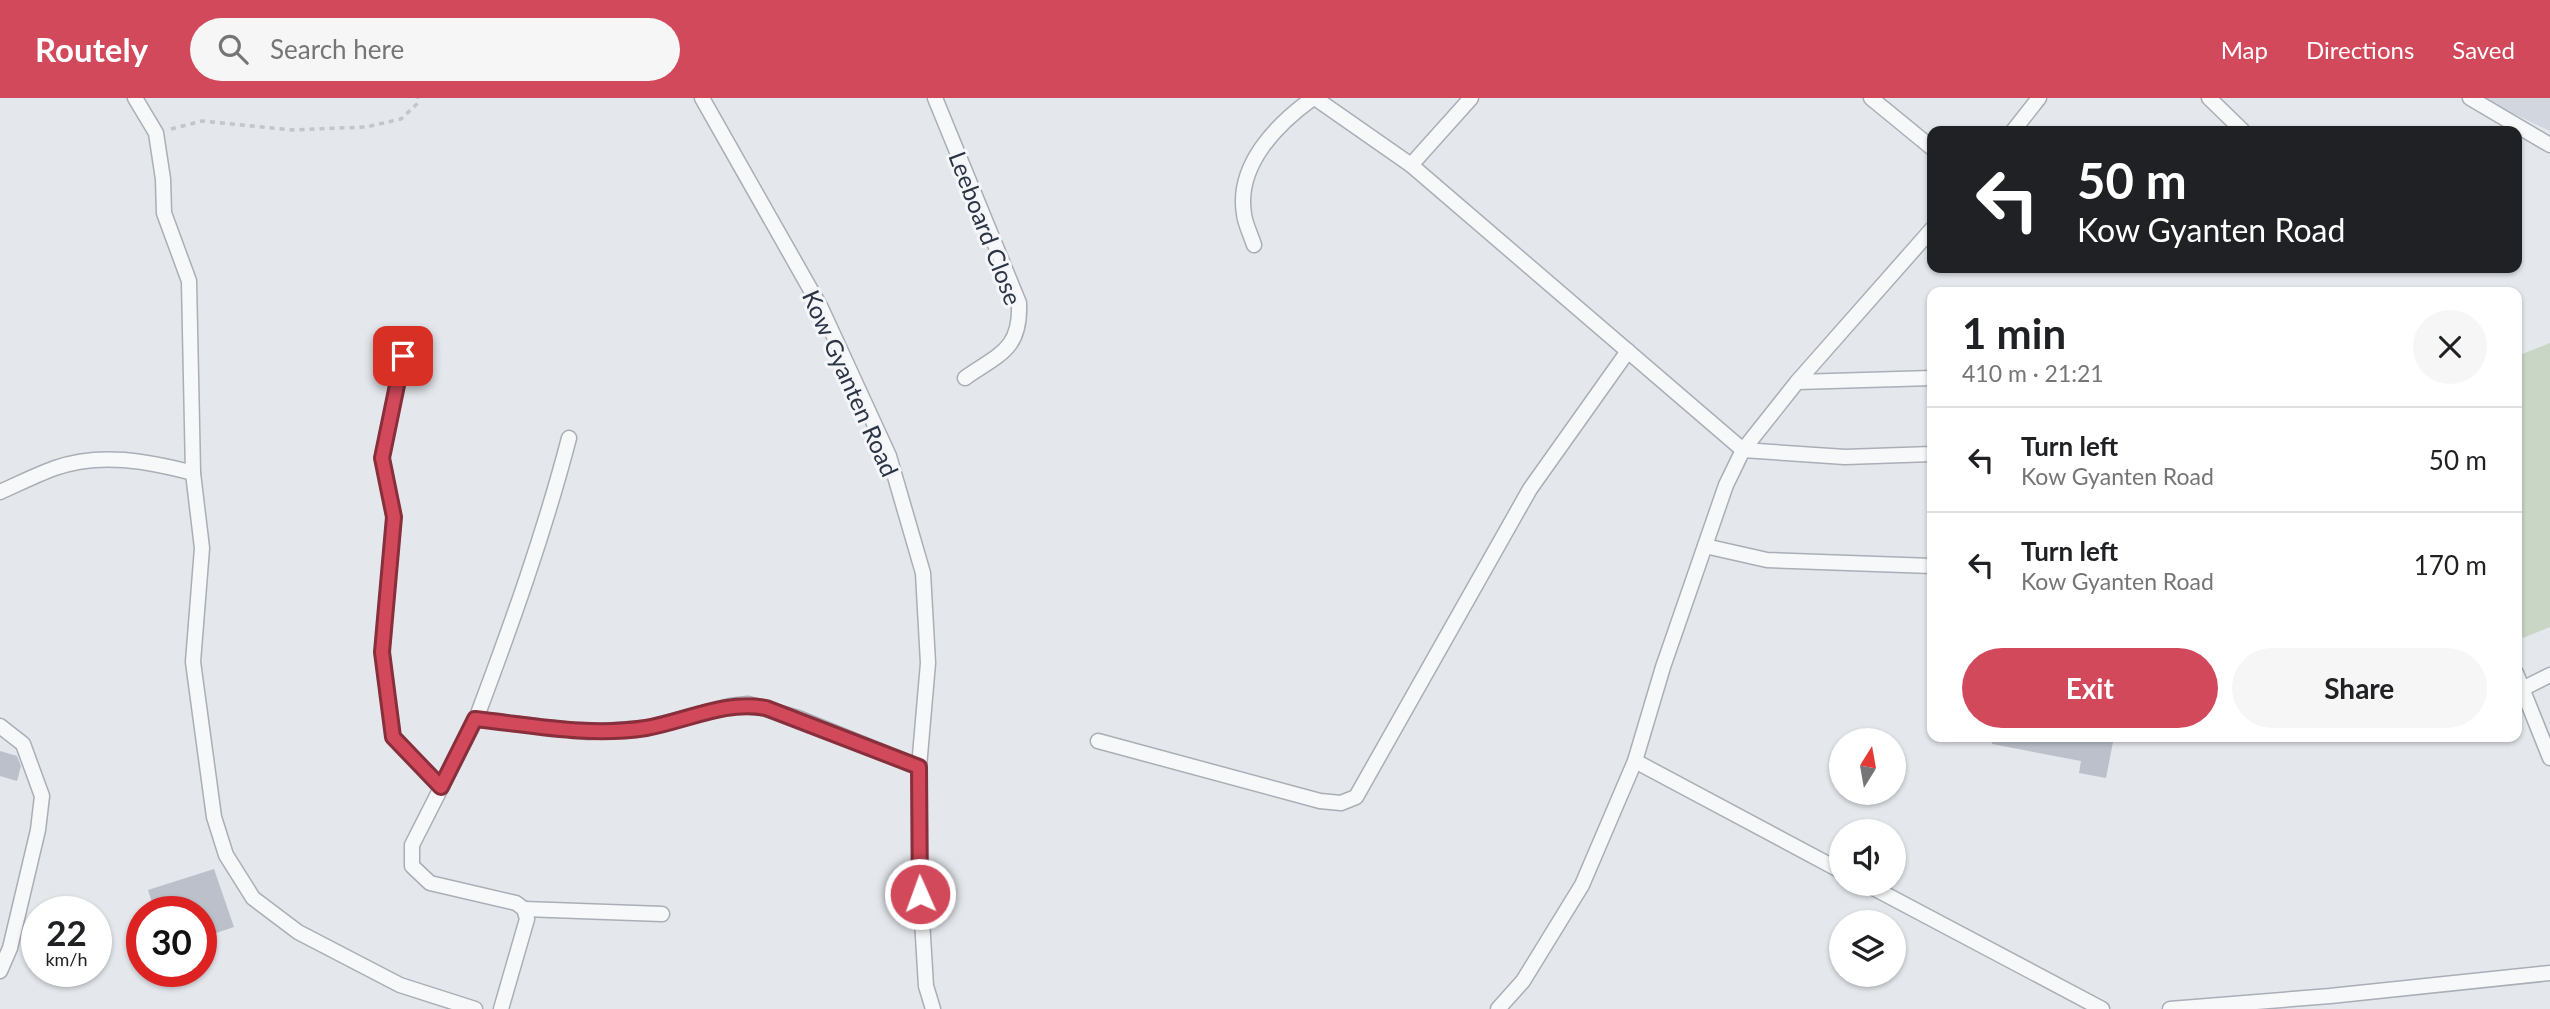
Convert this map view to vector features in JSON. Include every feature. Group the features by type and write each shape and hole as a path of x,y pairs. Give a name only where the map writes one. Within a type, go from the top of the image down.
{"street":[{"path":"135,98 156,133 163,179 164,213 189,281 193,473 202,548 193,662 214,817 226,855 253,898 298,932 400,985 475,1009"},
{"name":"Kow Gyanten Road","path":"702,98 821,308 889,456 923,573 928,663 919,767 919,871 926,986 933,1009"},
{"name":"Leeboard Close","path":"935,98 1019,303 1020,323 1010,346 965,378"},
{"path":"1254,245 1244,214 1244,186 1252,162 1290,115 1314,98 1411,165 1743,450 1845,457 1927,454"},
{"path":"1411,165 1471,98"},
{"path":"1871,98 1927,144"},
{"path":"2016,126 2039,98"},
{"path":"2209,98 2238,126"},
{"path":"2470,98 2518,126"},
{"path":"2522,129 2550,145"},
{"path":"1498,1009 1523,981 1581,885 1635,761 1663,667 1726,485 1743,450 1797,382 1927,235"},
{"path":"1098,741 1320,801 1342,803 1356,797 1530,489 1628,351"},
{"path":"403,356 382,458 394,517 382,652 393,737 441,787"},
{"path":"1797,382 1927,378"},
{"path":"569,438 552,506 519,604 475,719 412,845 412,866 430,883 516,903 524,909 662,914"},
{"path":"0,492 57,467 89,460 131,460 193,473"},
{"path":"1705,547 1767,560 1927,566"},
{"path":"2524,688 2550,675"},
{"path":"2522,684 2550,758"},
{"path":"475,719 588,732 646,728 730,706 748,704 798,718 919,767"},
{"path":"0,726 23,744 42,796 38,830 10,948 0,971"},
{"path":"1635,761 1829,864"},
{"path":"1889,896 2102,1009"},
{"path":"501,1009 527,919 524,909"},
{"path":"2170,1009 2330,996 2550,973"}],"path":[{"path":"156,133 202,121 291,130 366,127 401,119 418,103 418,98"}],"shaded area":[{"path":"2481,98 2550,98 2550,131"}],"green space":[{"path":"2550,343 2550,627 2523,638 2522,636 2522,354"}],"building":[{"path":"2113,742 2106,778 2079,773 2081,761 1992,744"},
{"path":"0,751 17,756 21,766 17,781 0,776"},
{"path":"214,869 234,927 217,933 217,896 150,896 148,890"}],"route":[{"path":"403,356 382,458 394,517 382,652 393,737 441,787 475,719 588,732 646,728 730,706 748,704 766,708 798,718 919,767 920,894"}]}
